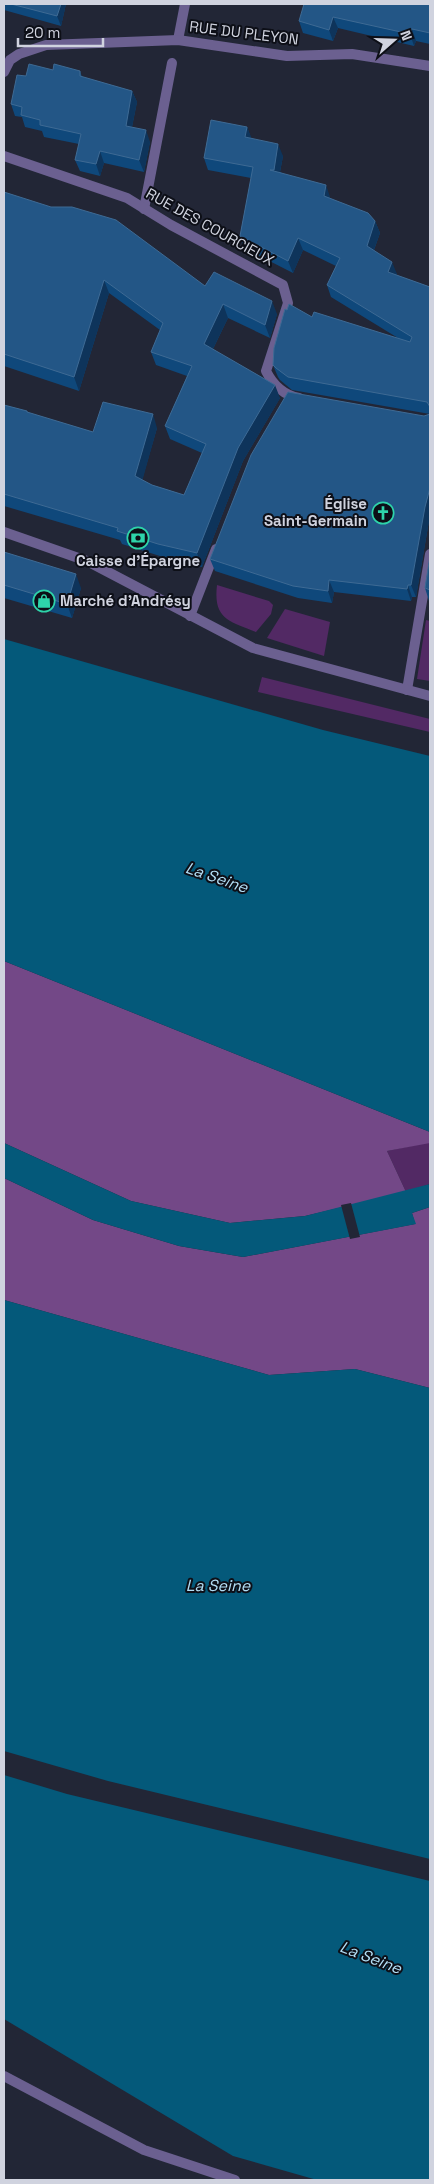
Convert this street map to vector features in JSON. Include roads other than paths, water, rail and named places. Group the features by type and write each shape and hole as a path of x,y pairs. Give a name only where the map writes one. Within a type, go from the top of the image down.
{"street":[{"path":"178,40 185,4"},
{"name":"RUE DU PLEYON","path":"4,72 10,60 19,54 46,45 178,40 287,56 352,54 430,66"},
{"path":"144,209 172,63"},
{"name":"RUE DES COURCIEUX","path":"4,156 127,198 277,281 286,291 288,303 266,371 286,400 308,399"},
{"path":"4,532 87,561 148,591 190,616 253,648 430,696"},
{"path":"190,616 221,535"},
{"path":"407,690 430,554"},
{"path":"4,2076 144,2150 235,2180"}],"water":[{"name":"La Seine","path":"4,639 323,730 430,756 430,1132 4,961"},
{"path":"4,1143 131,1201 230,1223 305,1216 430,1184 430,1207 412,1213 416,1224 243,1257 179,1246 93,1220 4,1178"},
{"name":"La Seine","path":"4,1300 269,1375 355,1369 430,1388 430,1859 108,1781 4,1751"},
{"name":"La Seine","path":"4,1775 67,1794 430,1881 430,2180 317,2180 233,2156 4,2019"}],"place":[{"name":"Église Saint-Germain","path":"383,513"},
{"name":"Caisse d'Épargne","path":"138,538"},
{"name":"Marché d'Andrésy","path":"44,601"}]}
